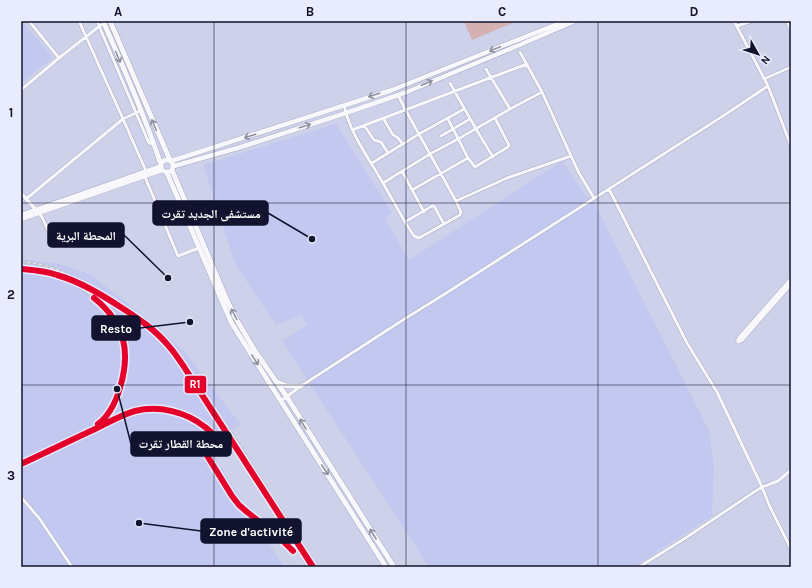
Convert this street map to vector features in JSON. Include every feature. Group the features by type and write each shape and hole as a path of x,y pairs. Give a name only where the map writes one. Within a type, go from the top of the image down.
{"highway":[{"path":"104,23 138,112 167,167"},
{"path":"104,23 202,247 236,317 256,351 287,397 394,567"},
{"path":"202,247 221,301 231,322 386,567"},
{"path":"276,382 287,386 301,386"},
{"path":"332,482 338,479"}],"main road":[{"path":"167,167 241,147 398,95 564,23 575,21"},
{"path":"21,220 37,212 115,184 344,105 392,90 533,37"},
{"path":"21,215 37,212"}],"street":[{"path":"29,21 59,58"},
{"path":"79,21 122,119 178,256 202,247"},
{"path":"97,21 104,23"},
{"path":"734,21 768,86 790,140 791,146"},
{"path":"737,26 752,21"},
{"path":"787,21 791,31"},
{"path":"21,90 104,23"},
{"path":"520,52 542,92 579,173 594,198"},
{"path":"352,130 527,64"},
{"path":"764,79 791,68"},
{"path":"486,69 510,109"},
{"path":"450,83 493,157"},
{"path":"281,402 301,386 768,86"},
{"path":"383,183 430,154 458,140 542,92"},
{"path":"344,105 352,130 405,222 414,236 419,238 462,212 398,95"},
{"path":"372,163 419,134 464,109"},
{"path":"26,200 122,119 138,112"},
{"path":"382,118 393,136 397,137 402,144"},
{"path":"448,118 458,140 475,167 509,146 495,118"},
{"path":"441,136 470,119"},
{"path":"364,125 374,140 381,142 388,153"},
{"path":"456,201 507,178 571,156"},
{"path":"412,190 468,158"},
{"path":"402,171 424,212"},
{"path":"609,189 687,342 717,392 791,549"},
{"path":"21,193 42,217 52,238 78,230 86,244 98,240"},
{"path":"405,222 434,206 444,224"},
{"path":"791,279 739,338 738,342 742,340 791,284"},
{"path":"639,567 762,487 778,481 791,470"},
{"path":"21,496 39,518 72,567"}],"shaded area":[{"path":"21,21 53,58 21,83"},
{"path":"464,21 517,21 472,40"},
{"path":"336,124 392,213 385,218 409,260 562,161 584,193 595,204 709,431 714,465 712,516 633,567 429,567 282,341 307,325 301,315 276,325 235,264 203,165"},
{"path":"21,259 64,265 91,275 152,322 185,352 241,425 205,442 284,567 21,567"}],"railway":[{"path":"21,262 44,265 64,272 102,295"},
{"path":"77,286 96,299 110,313 121,332 124,342 125,364 121,387 112,408 96,425"},
{"path":"196,387 212,405 202,389"},
{"path":"212,405 233,435 317,567"},
{"path":"21,464 119,417 144,409 163,409 189,417 208,429 226,449"},
{"path":"203,449 239,505 279,537 293,551"}],"transit line":[{"name":"R1","path":"21,269 53,274 83,285 107,298 134,316 152,329 162,339 182,363 313,567"},
{"name":"R1","path":"94,298 113,317 123,338 125,350 123,375 118,393 109,413 98,424"},
{"name":"R1","path":"21,464 119,417 144,409 163,409 189,417 208,429 226,449"},
{"name":"R1","path":"203,449 239,505 279,537 293,551"}],"place":[{"name":"مستشفى الجديد تقرت","path":"312,239"},
{"name":"المحطة البرية","path":"168,278"},
{"name":"Resto","path":"190,322"},
{"name":"محطة القطار تقرت","path":"117,389"},
{"name":"Zone d'activité","path":"139,523"}]}
